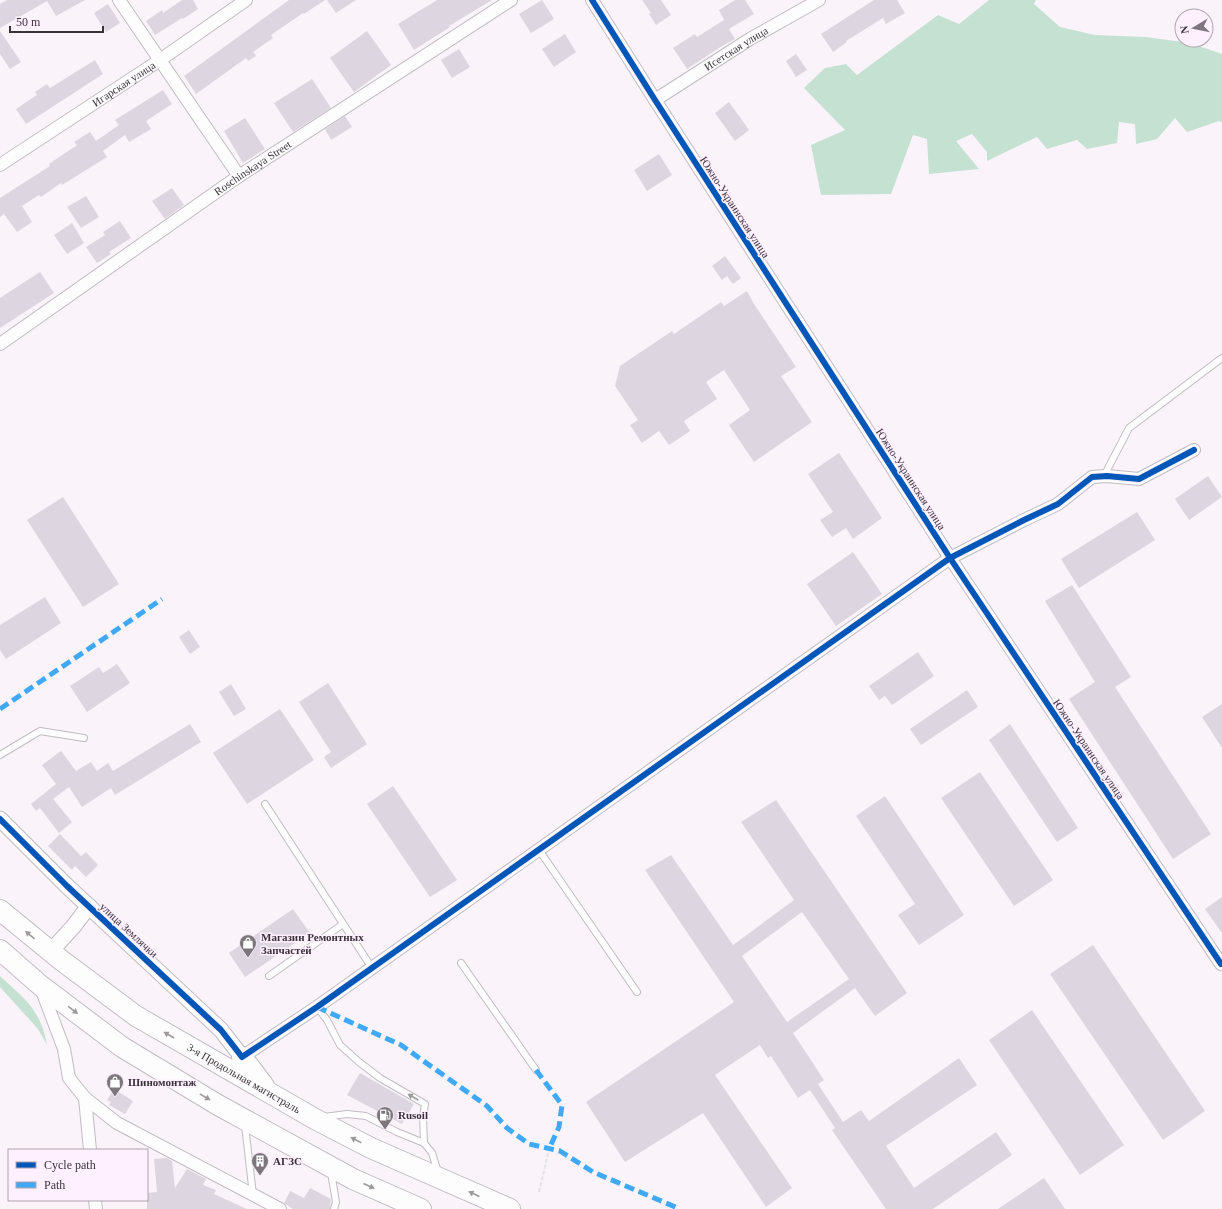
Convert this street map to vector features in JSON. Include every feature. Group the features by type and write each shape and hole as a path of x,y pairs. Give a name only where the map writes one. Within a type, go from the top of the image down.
{"highway":[{"name":"3-я Продольная магистраль","path":"0,910 136,1016 314,1119 371,1148 510,1209"},
{"path":"0,950 40,985 122,1047 244,1120 353,1179 421,1209"},
{"path":"242,1057 270,1094"}],"street":[{"path":"119,0 239,176"},
{"name":"Игарская улица","path":"0,165 160,60 246,0"},
{"name":"Roschinskaya Street","path":"0,344 239,176 511,0"},
{"name":"Южно-Украинская улица","path":"592,0 950,558 1220,964"},
{"name":"Исетская улица","path":"655,100 750,39 819,0"},
{"path":"242,1057 317,1007 950,558 1058,504 1092,477 1104,476 1139,479 1194,450"},
{"name":"улица Землячки","path":"0,818 89,906 220,1030 242,1057"},
{"path":"51,951 73,927 89,906"},
{"path":"40,985 64,1049 69,1078 85,1098 117,1123 280,1209"},
{"path":"85,1098 90,1149"}],"lane":[{"path":"1104,476 1129,428 1222,358"},
{"path":"0,755 40,731 84,738"},
{"path":"265,804 372,968"},
{"path":"539,850 637,992"},
{"path":"269,976 343,924"},
{"path":"461,963 536,1070"},
{"path":"317,1007 327,1020 340,1044 359,1062 380,1078 425,1104 423,1117 424,1143"},
{"path":"314,1119 347,1114 366,1116 397,1132 424,1143 432,1153 440,1179"},
{"path":"244,1120 253,1195"},
{"path":"328,1165 333,1176 336,1202 334,1209"}],"path":[{"path":"539,1192 549,1149"}],"green space":[{"path":"989,0 1036,0 1034,4 1060,27 1095,35 1146,37 1174,41 1174,48 1205,48 1222,54 1222,122 1219,121 1187,132 1175,118 1157,139 1136,144 1135,124 1119,122 1117,143 1087,149 1077,140 1047,149 1037,137 987,161 987,152 972,134 956,141 979,169 929,174 927,139 913,135 891,194 821,195 811,145 845,130 804,88 825,68 846,64 857,75 938,15 959,24"},
{"path":"0,976 31,1006 41,1023 47,1045 38,1029 0,987"}],"building":[{"path":"7,0 85,0 56,16 47,1 0,28 0,4"},
{"path":"182,0 193,0 198,9 155,35 146,21 162,10 163,13"},
{"path":"289,0 325,0 271,35 273,38 253,52 256,56 248,61 246,58 196,94 184,76"},
{"path":"327,0 356,0 336,13"},
{"path":"437,0 492,0 449,26 450,27 414,50 398,24"},
{"path":"542,0 554,19 531,33 519,14"},
{"path":"642,0 661,0 671,15 656,25 649,14 651,13"},
{"path":"735,0 745,0 754,14 729,29 735,39 687,69 673,48 695,34 697,37 724,20 719,10"},
{"path":"874,0 897,0 905,13 886,24 883,18 846,41 847,42 833,52 821,34"},
{"path":"108,4 120,23 106,32 94,13"},
{"path":"0,31 21,62 10,69 0,54"},
{"path":"367,31 391,65 354,92 330,58"},
{"path":"565,34 576,52 554,67 542,49"},
{"path":"459,49 470,67 452,78 441,60"},
{"path":"796,54 807,70 796,77 786,61"},
{"path":"95,60 103,74 26,124 16,109 37,95 35,92 47,84 50,88"},
{"path":"312,79 331,108 293,132 274,103"},
{"path":"163,90 172,104 146,121 151,129 129,142 125,135 103,151 107,157 62,185 61,183 41,197 39,195 22,206 32,222 17,232 4,214 0,217 0,198 50,166 49,164 77,145 74,142 90,132 96,141 119,125 115,120"},
{"path":"729,102 749,130 735,141 715,113"},
{"path":"345,116 352,127 331,140 325,129"},
{"path":"245,118 265,149 243,163 224,131"},
{"path":"659,154 672,175 647,191 634,170"},
{"path":"172,188 184,205 165,219 152,201"},
{"path":"86,196 99,217 81,228 67,207"},
{"path":"120,221 131,238 109,252 111,254 97,263 86,247 105,235 103,232"},
{"path":"72,223 84,243 67,254 54,235"},
{"path":"725,256 741,278 733,284 727,276 722,280 712,266"},
{"path":"40,272 54,293 0,328 0,298"},
{"path":"747,291 796,367 781,376 812,422 754,462 729,425 750,410 724,370 706,382 717,399 684,421 690,431 669,445 659,431 642,443 630,425 638,420 615,386 620,366 672,331 674,334 721,302 724,306"},
{"path":"839,453 882,518 853,539 846,528 832,537 820,520 833,512 808,474"},
{"path":"1208,476 1222,497 1189,520 1175,499"},
{"path":"63,497 119,584 83,607 27,520"},
{"path":"1137,512 1155,540 1079,588 1061,559"},
{"path":"853,552 882,594 836,626 807,584"},
{"path":"1072,585 1131,677 1115,687 1211,834 1173,859 1069,699 1095,682 1045,601"},
{"path":"45,597 61,623 6,659 0,650 0,625"},
{"path":"189,630 200,647 190,654 179,637"},
{"path":"918,652 934,676 892,705 885,696 879,700 869,686"},
{"path":"117,664 130,683 87,712 70,686 99,667 103,673"},
{"path":"328,683 367,744 331,768 324,757 331,752 299,702"},
{"path":"231,684 246,709 234,716 219,692"},
{"path":"967,690 978,707 921,745 910,729"},
{"path":"1222,704 1222,748 1202,717"},
{"path":"280,709 314,760 247,804 213,753"},
{"path":"190,724 201,742 115,795 111,788 82,807 69,787 53,799 72,822 59,833 40,808 36,811 31,804 56,784 42,765 61,751 76,771 91,762 97,771 108,763 113,771"},
{"path":"1010,724 1078,828 1057,842 989,740"},
{"path":"980,772 1053,880 1014,906 941,798"},
{"path":"393,786 457,880 430,897 367,804"},
{"path":"885,796 964,915 919,945 898,915 915,904 856,816"},
{"path":"776,800 907,993 875,1016 855,988 793,1033 824,1080 818,1084 843,1122 861,1110 869,1121 959,1058 977,1085 886,1146 914,1188 996,1132 1012,1155 933,1209 886,1209 832,1130 835,1128 810,1090 798,1098 771,1056 768,1058 760,1045 715,1075 792,1188 766,1207 703,1113 625,1162 586,1102 734,1002 645,870 671,855 733,945 794,900 741,822","holes":["802,912 849,979 787,1022 742,956"]},
{"path":"60,834 81,856 86,852 98,865 86,877 75,866 72,870 48,846"},
{"path":"1222,897 1222,933 1205,909"},
{"path":"293,909 310,933 245,977 229,953"},
{"path":"1093,945 1205,1111 1163,1140 1050,974"},
{"path":"1032,1010 1124,1145 1080,1175 989,1040"},
{"path":"360,1073 414,1104 402,1124 347,1095"},
{"name":"Шиномонтаж","path":"114,1089 133,1101 125,1114 109,1105 111,1102 107,1100"},
{"path":"167,1158 172,1161 175,1188 187,1169 206,1179 203,1185 216,1190 214,1194 247,1209 147,1209 148,1193 157,1192 154,1159"},
{"path":"1044,1178 1065,1209 998,1209"},
{"path":"310,1188 331,1199 330,1209 293,1209 284,1203 290,1191 304,1198"}],"marked path":[{"path":"0,709 162,599"},
{"path":"317,1007 401,1045 487,1106 507,1128 529,1144 560,1151 593,1172 680,1209"},
{"path":"536,1070 562,1105 559,1127 549,1149"}],"cycle path":[{"path":"592,0 950,558 1221,964"},
{"path":"0,819 67,886 221,1030 242,1057 317,1007 950,558 1058,504 1092,477 1107,476 1139,479 1194,450"}],"place":[{"name":"Магазин Ремонтных Запчастей","path":"248,958"},
{"name":"Шиномонтаж","path":"115,1097"},
{"name":"Rusoil","path":"385,1130"},
{"name":"АГЗС","path":"260,1176"}]}
